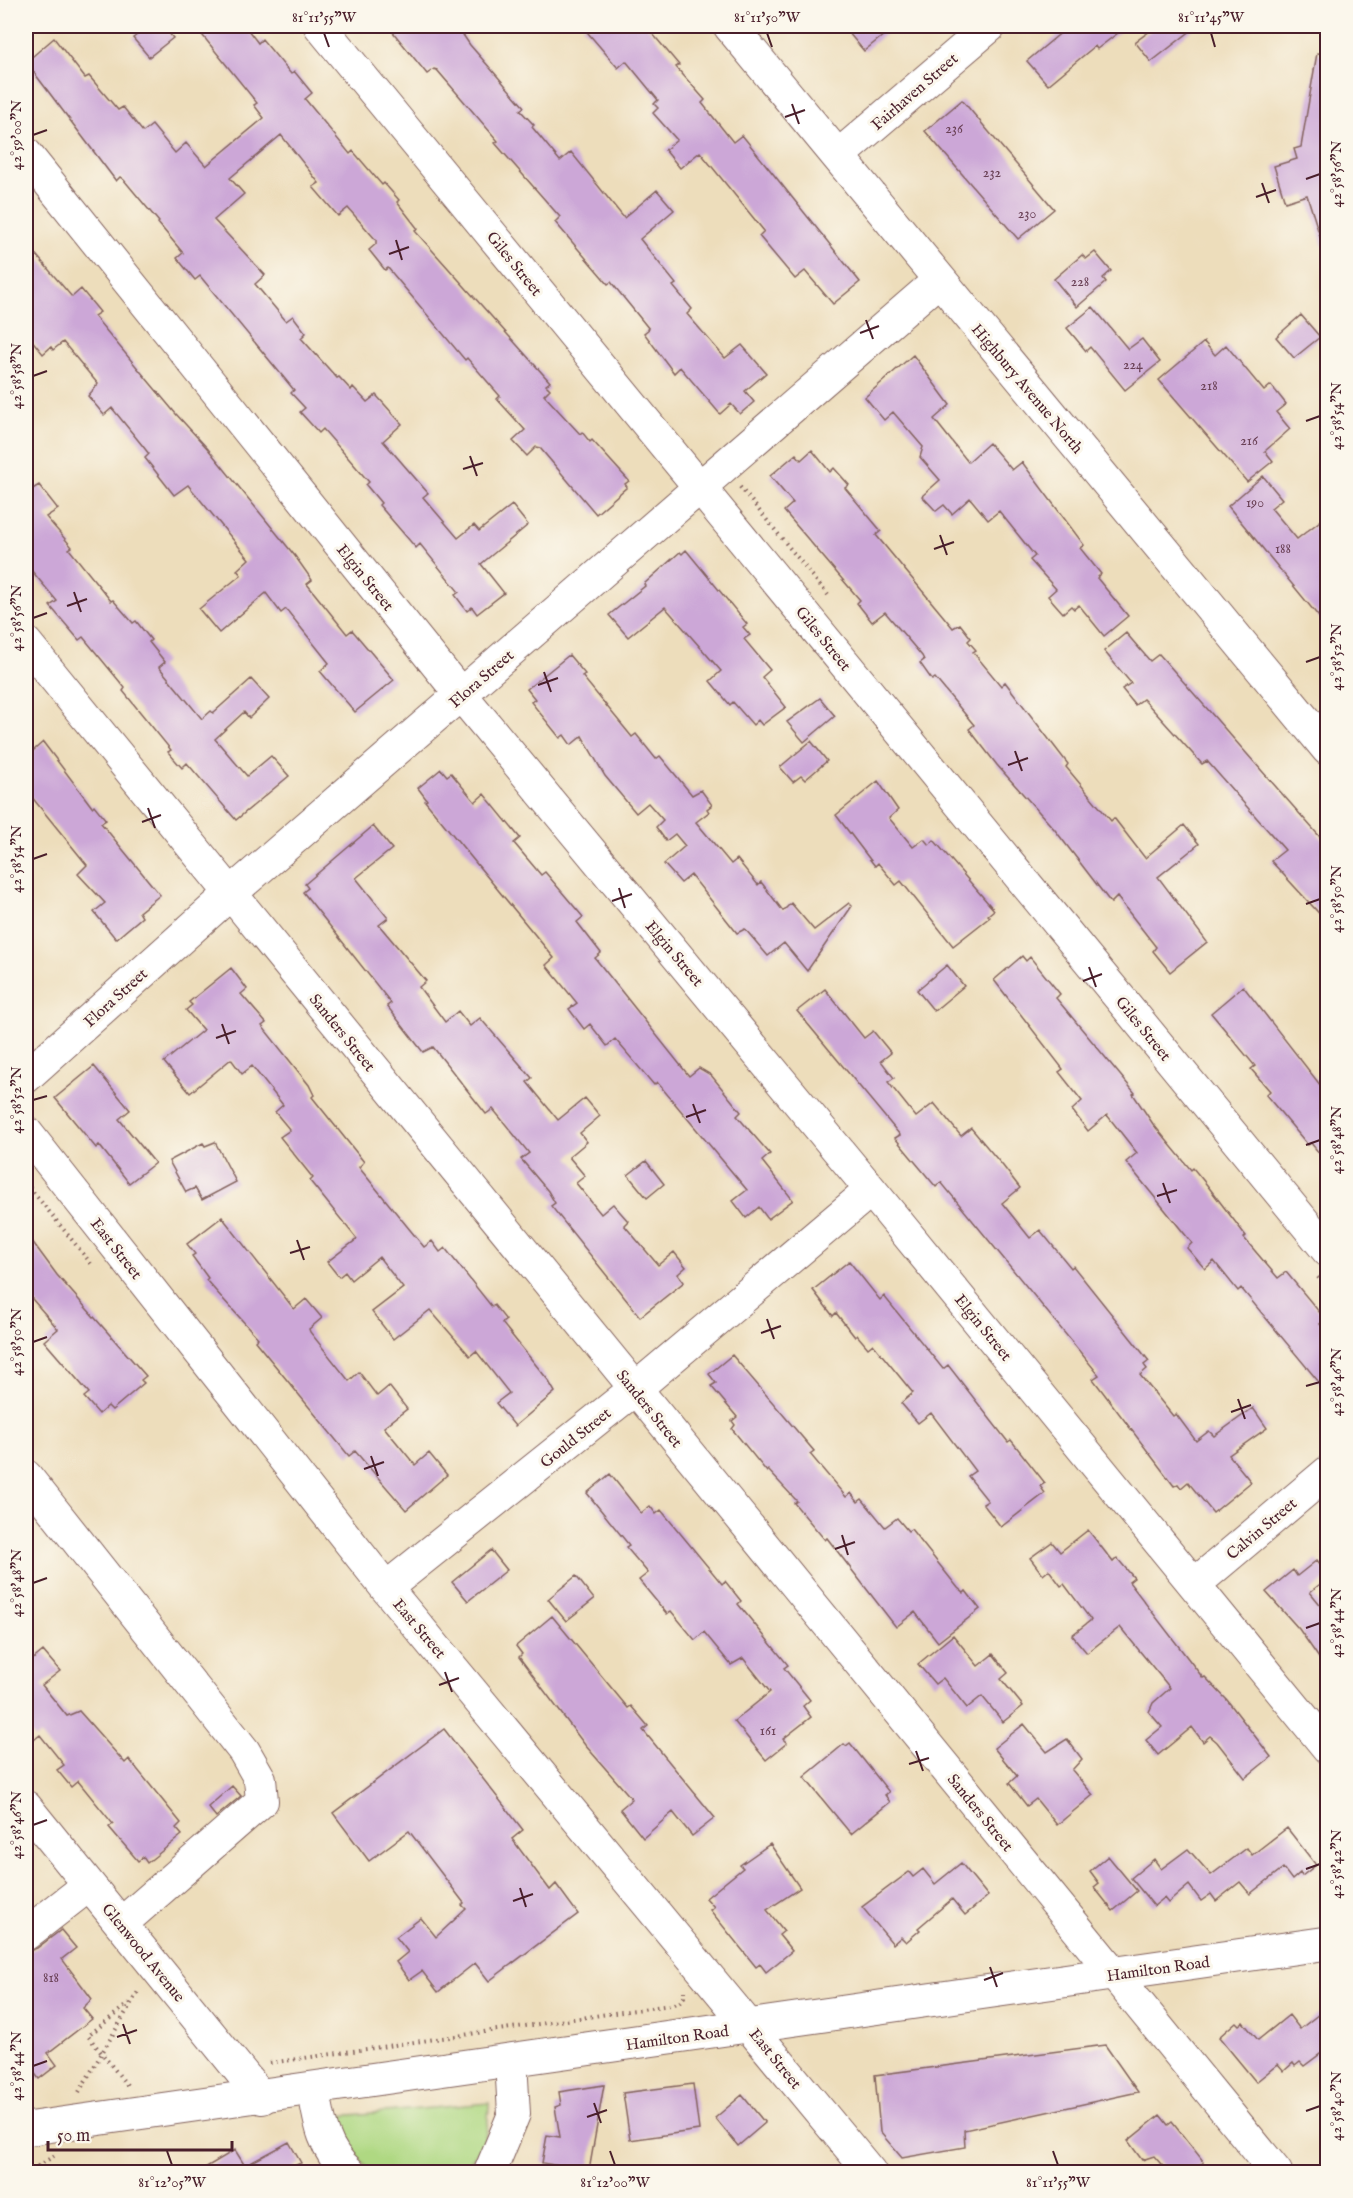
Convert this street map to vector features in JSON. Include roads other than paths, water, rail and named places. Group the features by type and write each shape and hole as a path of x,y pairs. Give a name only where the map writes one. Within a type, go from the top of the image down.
{"main road":[{"name":"Highbury Avenue North","path":"730,26 938,281 1328,749"},
{"name":"Hamilton Road","path":"26,2130 71,2108 148,2113 1328,1943"}],"street":[{"name":"Giles Street","path":"320,26 1328,1251"},
{"name":"Fairhaven Street","path":"838,156 990,26"},
{"name":"Elgin Street","path":"26,154 462,696 871,1190 1328,1748"},
{"name":"Flora Street","path":"26,1077 230,894 462,696 699,486 938,281"},
{"name":"Sanders Street","path":"26,643 1276,2172"},
{"name":"East Street","path":"26,1132 386,1588 870,2172"},
{"name":"Gould Street","path":"386,1588 635,1389 871,1190"},
{"name":"Calvin Street","path":"1195,1584 1328,1472"},
{"path":"26,1476 244,1751 260,1779 262,1801 121,1924"},
{"name":"Glenwood Avenue","path":"26,1807 121,1924 144,1984 262,2098"},
{"path":"26,1934 89,1886"},
{"path":"490,2172 514,2114 510,2061"},
{"path":"314,2090 325,2142 335,2160 349,2172"}]}
